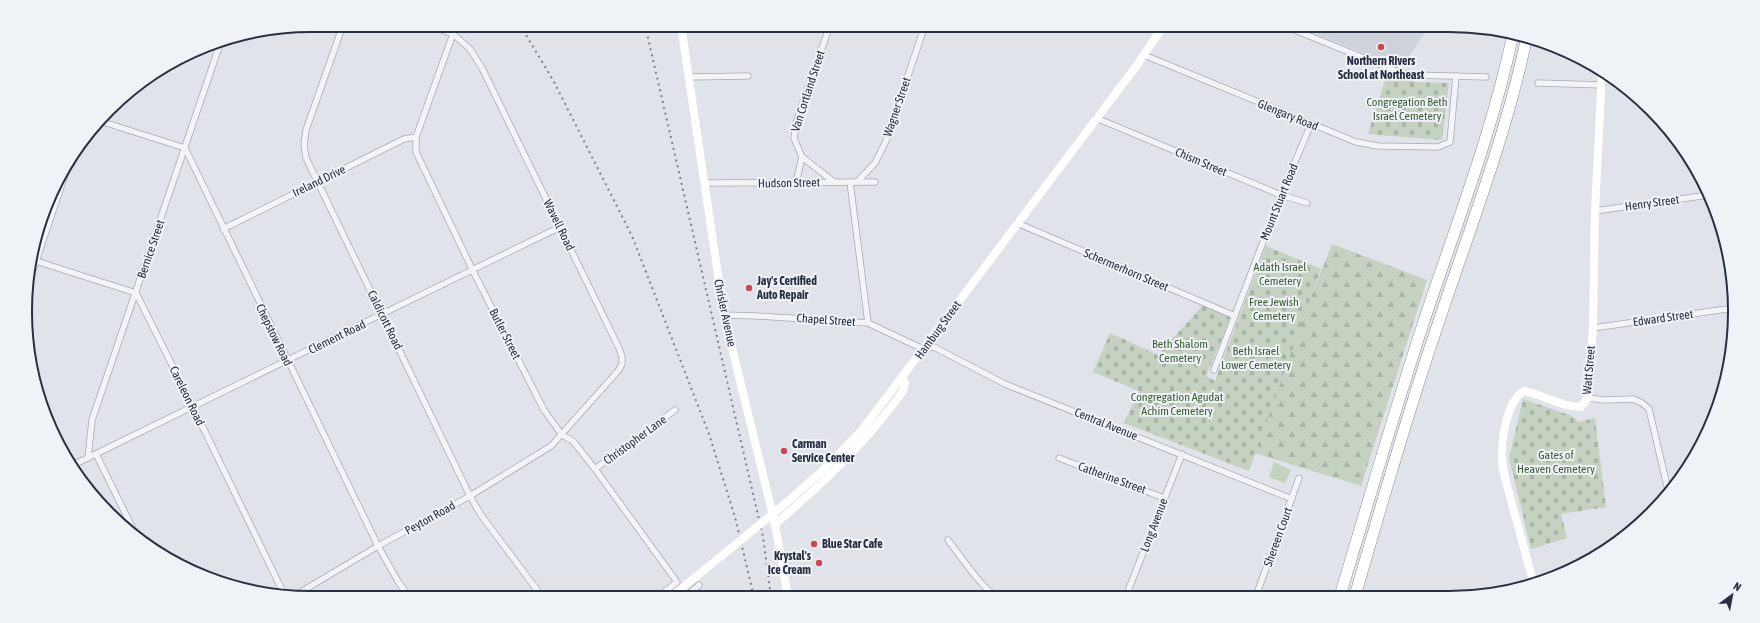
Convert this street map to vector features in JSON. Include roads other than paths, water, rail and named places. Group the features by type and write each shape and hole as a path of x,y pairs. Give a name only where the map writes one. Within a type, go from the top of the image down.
{"highway":[{"path":"1342,591 1422,327 1488,133 1501,87 1512,39"},
{"path":"1356,591 1435,332 1501,137 1525,43"}],"street":[{"name":"Caldicott Road","path":"341,32 306,130 304,145 306,158 316,182 470,496 481,515 538,591"},
{"name":"Wavell Road","path":"447,32 453,34 470,49 482,68 622,357 622,364 618,371 562,435"},
{"name":"Chrisler Avenue","path":"682,32 724,315 775,524 787,591"},
{"name":"Van Cortland Street","path":"828,32 797,120 794,138 802,157 834,182"},
{"name":"Wagner Street","path":"857,182 876,163 886,141 923,32"},
{"name":"Hamburg Street","path":"678,591 788,502 823,470 862,430 1144,55 1159,32"},
{"path":"1299,32 1401,73 1414,75 1486,77"},
{"name":"Butler Street","path":"453,34 416,137 416,152 473,271 544,410 562,435 573,441 595,469 677,582 666,591"},
{"name":"Bernice Street","path":"88,458 92,420 219,48"},
{"name":"Glengary Road","path":"1144,55 1356,142 1378,146 1438,147 1450,142 1456,76"},
{"path":"688,77 748,76"},
{"name":"Watt Street","path":"1532,578 1504,474 1502,452 1506,422 1511,406 1518,394 1524,391 1569,407 1581,407 1588,398 1602,78"},
{"path":"1538,83 1602,85"},
{"name":"Chism Street","path":"1096,118 1281,195 1307,203"},
{"path":"105,123 185,148"},
{"name":"Mount Stuart Road","path":"1214,370 1281,195 1311,124"},
{"name":"Ireland Drive","path":"223,229 404,139 416,137"},
{"name":"Chepstow Road","path":"185,148 287,362 378,546 405,591"},
{"path":"796,183 802,157"},
{"name":"Hudson Street","path":"704,182 875,182"},
{"path":"850,182 868,323"},
{"path":"37,259 60,191"},
{"name":"Henry Street","path":"1595,211 1703,196"},
{"name":"Schermerhorn Street","path":"1017,224 1235,316"},
{"name":"Clement Road","path":"77,463 287,362 560,227"},
{"path":"36,261 136,293"},
{"name":"Careleon Road","path":"136,293 282,589"},
{"name":"Edward Street","path":"1592,328 1728,309"},
{"name":"Chapel Street","path":"724,315 868,323 923,349"},
{"name":"Central Avenue","path":"923,349 934,347 1005,384 1292,498"},
{"path":"775,524 830,476 866,438 903,391 905,383 902,378"},
{"path":"1588,398 1604,400 1633,399 1642,403 1649,409 1667,486"},
{"name":"Christopher Lane","path":"595,469 675,410"},
{"name":"Peyton Road","path":"303,591 378,546 470,496 550,446 562,435"},
{"path":"96,454 131,525"},
{"name":"Long Avenue","path":"1128,591 1182,454"},
{"name":"Catherine Street","path":"1059,458 1164,498"},
{"name":"Shereen Court","path":"1258,591 1299,478"},
{"path":"948,540 989,591"},
{"path":"692,591 699,585"}],"railway":[{"path":"524,32 553,80 632,236 709,434 735,517 753,591"},
{"path":"647,32 763,537 770,591"}],"place":[{"name":"Northern Rivers School at Northeast","path":"1381,47"},
{"name":"Jay's Certified Auto Repair","path":"749,288"},
{"name":"Carman Service Center","path":"784,451"},
{"name":"Blue Star Cafe","path":"814,544"},
{"name":"Krystal's Ice Cream","path":"819,563"}],"park label":[{"name":"Congregation Beth Israel Cemetery","path":"1407,109"},
{"name":"Adath Israel Cemetery","path":"1280,274"},
{"name":"Free Jewish Cemetery","path":"1274,309"},
{"name":"Beth Shalom Cemetery","path":"1180,351"},
{"name":"Beth Israel Lower Cemetery","path":"1256,358"},
{"name":"Congregation Agudat Achim Cemetery","path":"1177,404"},
{"name":"Gates of Heaven Cemetery","path":"1556,462"}]}
